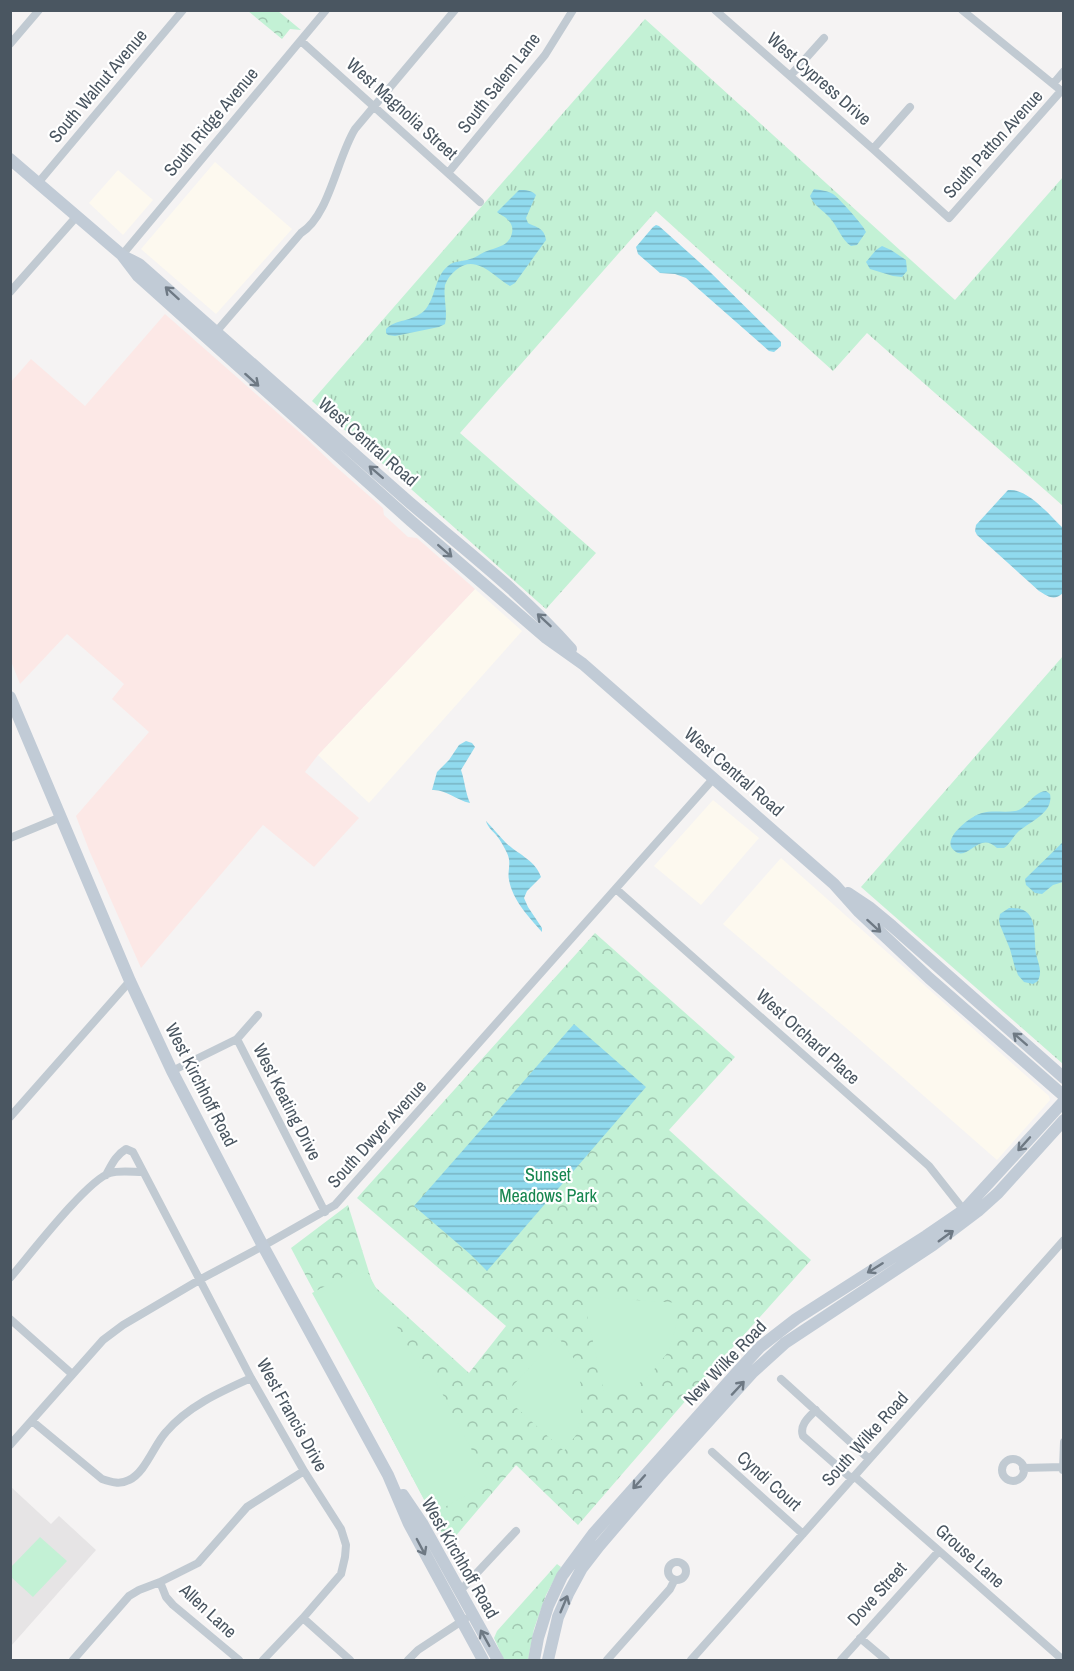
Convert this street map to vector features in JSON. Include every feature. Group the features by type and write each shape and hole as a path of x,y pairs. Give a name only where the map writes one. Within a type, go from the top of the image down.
{"main road":[{"name":"West Central Road","path":"10,159 122,255 145,283 346,465 545,637 583,664 834,884 859,912 929,978 1064,1096"},
{"name":"West Central Road","path":"122,255 140,264 515,593 552,628 583,664"},
{"name":"West Kirchhoff Road","path":"10,697 130,981 172,1071 263,1246 388,1475 409,1524 483,1660"},
{"name":"West Central Road","path":"834,884 869,907 1064,1078"},
{"name":"New Wilke Road","path":"548,1660 558,1617 582,1568 658,1476 753,1372 785,1343 933,1245 967,1214 1064,1101"},
{"name":"New Wilke Road","path":"534,1660 548,1606 562,1576 593,1534 760,1347 796,1319 998,1193 1064,1120"},
{"name":"West Kirchhoff Road","path":"388,1475 422,1523 498,1660"}],"street":[{"path":"10,44 39,10"},
{"name":"South Walnut Avenue","path":"38,183 183,10"},
{"name":"South Ridge Avenue","path":"122,255 326,10"},
{"path":"216,332 316,218 329,192 347,142 355,129 455,10"},
{"name":"South Salem Lane","path":"448,173 545,56 573,10"},
{"name":"West Cypress Drive","path":"715,10 949,218"},
{"path":"962,10 1063,92"},
{"path":"790,76 824,38"},
{"name":"West Magnolia Street","path":"300,41 480,202"},
{"path":"1053,84 1064,70"},
{"name":"South Patton Avenue","path":"949,218 1063,92"},
{"name":"West Cypress Drive","path":"873,149 910,107"},
{"path":"10,292 76,216"},
{"name":"South Dwyer Avenue","path":"10,1445 103,1340 123,1325 201,1279 325,1212 342,1199 713,779"},
{"path":"10,838 61,817"},
{"name":"West Orchard Place","path":"616,889 929,1166 967,1214"},
{"path":"10,1117 130,981"},
{"path":"172,1071 237,1039 258,1015"},
{"name":"West Keating Drive","path":"237,1039 325,1212"},
{"path":"10,1278 96,1180 106,1175 110,1172 143,1172 133,1152 126,1149 114,1160 106,1175"},
{"name":"West Francis Drive","path":"143,1172 251,1377 304,1471 341,1529 346,1545 341,1574 263,1660"},
{"name":"South Wilke Road","path":"691,1660 1064,1240"},
{"path":"10,1319 72,1374"},
{"path":"32,1421 102,1479 116,1483 130,1480 140,1472 165,1432 189,1411 208,1398 251,1377"},
{"path":"781,1379 869,1459"},
{"name":"Grouse Lane","path":"816,1410 804,1424 803,1436 1063,1660"},
{"path":"1023,1468 1063,1469 1064,1442"},
{"name":"Cyndi Court","path":"712,1452 803,1534"},
{"path":"73,1660 129,1596 198,1563 246,1507 304,1471"},
{"path":"460,1591 516,1531"},
{"name":"Dove Street","path":"841,1660 939,1551"},
{"path":"607,1660 670,1589 674,1581"},
{"name":"Allen Lane","path":"160,1582 166,1597 173,1605 239,1660"},
{"path":"408,1660 418,1650 472,1615"},
{"path":"303,1618 350,1660"},
{"path":"860,1638 886,1660"}],"shaded area":[{"path":"215,162 292,229 216,314 141,249"},
{"path":"118,170 153,200 123,235 89,203"},
{"path":"165,314 383,508 384,515 408,537 417,538 475,589 318,755 305,772 359,818 314,867 263,825 141,968 76,816 149,732 112,699 124,684 67,634 20,684 11,661 10,383 31,359 85,406"},
{"path":"475,589 522,631 369,803 318,755"},
{"path":"713,800 759,838 701,905 654,866"},
{"path":"781,858 1049,1096 1050,1100 997,1160 723,924"},
{"path":"11,1487 51,1524 59,1516 96,1550 11,1646"}],"green space":[{"path":"248,11 278,11 301,30 290,29 282,39"},
{"path":"645,19 955,300 1063,177 1063,506 867,333 833,371 656,211 460,433 596,553 546,609 312,401"},
{"path":"1063,656 1063,1064 861,887"},
{"name":"Sunset Meadows Park","path":"595,933 735,1057 669,1130 811,1260 578,1525 516,1465 448,1545 291,1248 348,1205 373,1285 469,1373 506,1326 357,1198"},
{"path":"364,1266 423,1374 430,1370 489,1483 432,1514 312,1293"},
{"path":"591,1297 680,1303 669,1351 648,1377 627,1392 604,1392 585,1305"},
{"path":"558,1337 575,1360 582,1390 581,1416 576,1435 564,1451 507,1399 506,1393"},
{"path":"40,1537 67,1561 33,1597 11,1577 11,1567"},
{"path":"557,1564 561,1567 546,1595 534,1629 528,1660 504,1660 494,1638 497,1631"}],"water":[{"path":"814,189 833,194 861,224 866,232 857,245 851,246 830,218 814,203 810,196"},
{"path":"519,190 536,195 526,218 528,223 542,231 546,240 515,283 510,286 477,265 463,265 452,273 445,285 445,324 395,336 388,335 386,329 390,326 424,311 440,276 448,266 474,258 508,241 512,233 511,225 497,212"},
{"path":"656,225 708,270 781,342 781,346 774,352 769,351 686,278 675,274 660,273 638,254 636,247"},
{"path":"882,246 906,260 907,271 902,277 870,269 866,262"},
{"path":"1008,490 1023,493 1063,528 1063,593 1057,597 1039,591 975,531 976,525"},
{"path":"466,741 475,747 461,770 470,803 442,791 432,790 437,772 459,745"},
{"path":"1046,791 1050,794 1048,807 1039,817 1017,833 1004,848 985,843 961,853 951,847 953,835 971,818 986,812 1019,810 1037,794"},
{"path":"486,821 506,843 539,871 541,877 527,891 524,898 542,928 542,932 514,895 509,880 508,857 500,840"},
{"path":"1063,842 1063,882 1053,885 1042,894 1035,893 1026,885 1025,879"},
{"path":"1009,908 1026,912 1033,923 1040,975 1033,984 1024,982 1018,975 1000,925 1000,914"},
{"path":"574,1024 646,1087 487,1271 414,1206"}]}
